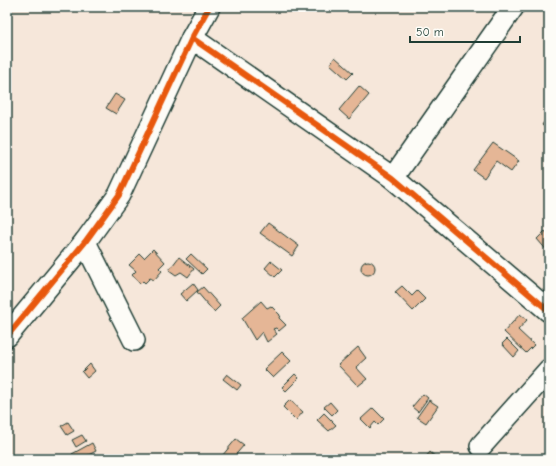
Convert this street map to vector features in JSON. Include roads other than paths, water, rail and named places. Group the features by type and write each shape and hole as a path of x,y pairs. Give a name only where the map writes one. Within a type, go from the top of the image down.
{"street":[{"path":"7,336 85,242 119,195 192,38 209,7"},
{"path":"393,178 513,7"},
{"path":"192,38 393,178 549,312"},
{"path":"85,242 134,340"},
{"path":"481,446 549,370"}]}
